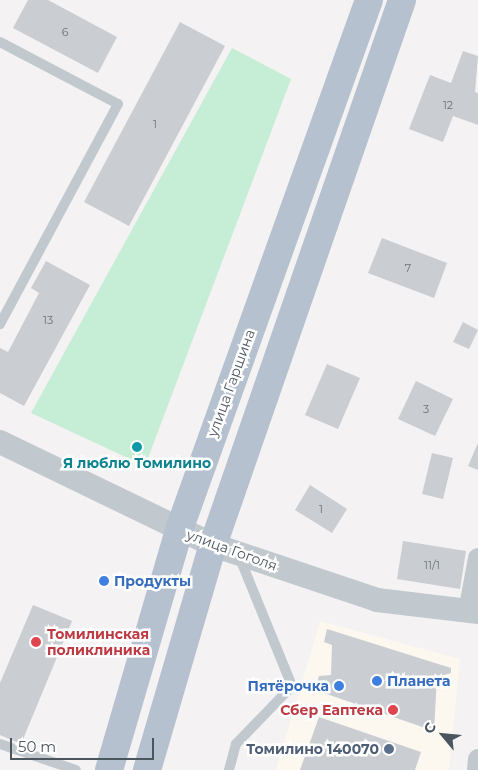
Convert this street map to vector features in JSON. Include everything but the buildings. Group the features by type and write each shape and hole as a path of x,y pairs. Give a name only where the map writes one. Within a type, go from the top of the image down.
{"main road":[{"name":"улица Гаршина","path":"108,770 179,530 369,0"},
{"path":"147,770 225,549 402,0"}],"street":[{"name":"улица Гоголя","path":"0,442 179,530 225,549 377,600 473,612"},
{"path":"473,612 478,558"},
{"path":"478,759 478,770"}],"lane":[{"path":"0,42 118,104 0,324"},
{"path":"225,549 292,686 236,744 229,770"},
{"path":"0,744 76,770"},
{"path":"54,770 66,766"}],"shaded area":[{"path":"320,621 460,659 449,770 276,770"}],"green space":[{"path":"232,48 291,79 145,466 31,413"}],"place":[{"name":"Я люблю Томилино","path":"137,447"},
{"name":"Продукты","path":"104,581"},
{"name":"Томилинская поликлиника","path":"36,642"},
{"name":"Планета","path":"377,681"},
{"name":"Пятёрочка","path":"339,686"},
{"name":"Сбер Еаптека","path":"393,710"},
{"name":"Томилино 140070","path":"389,749"}]}
